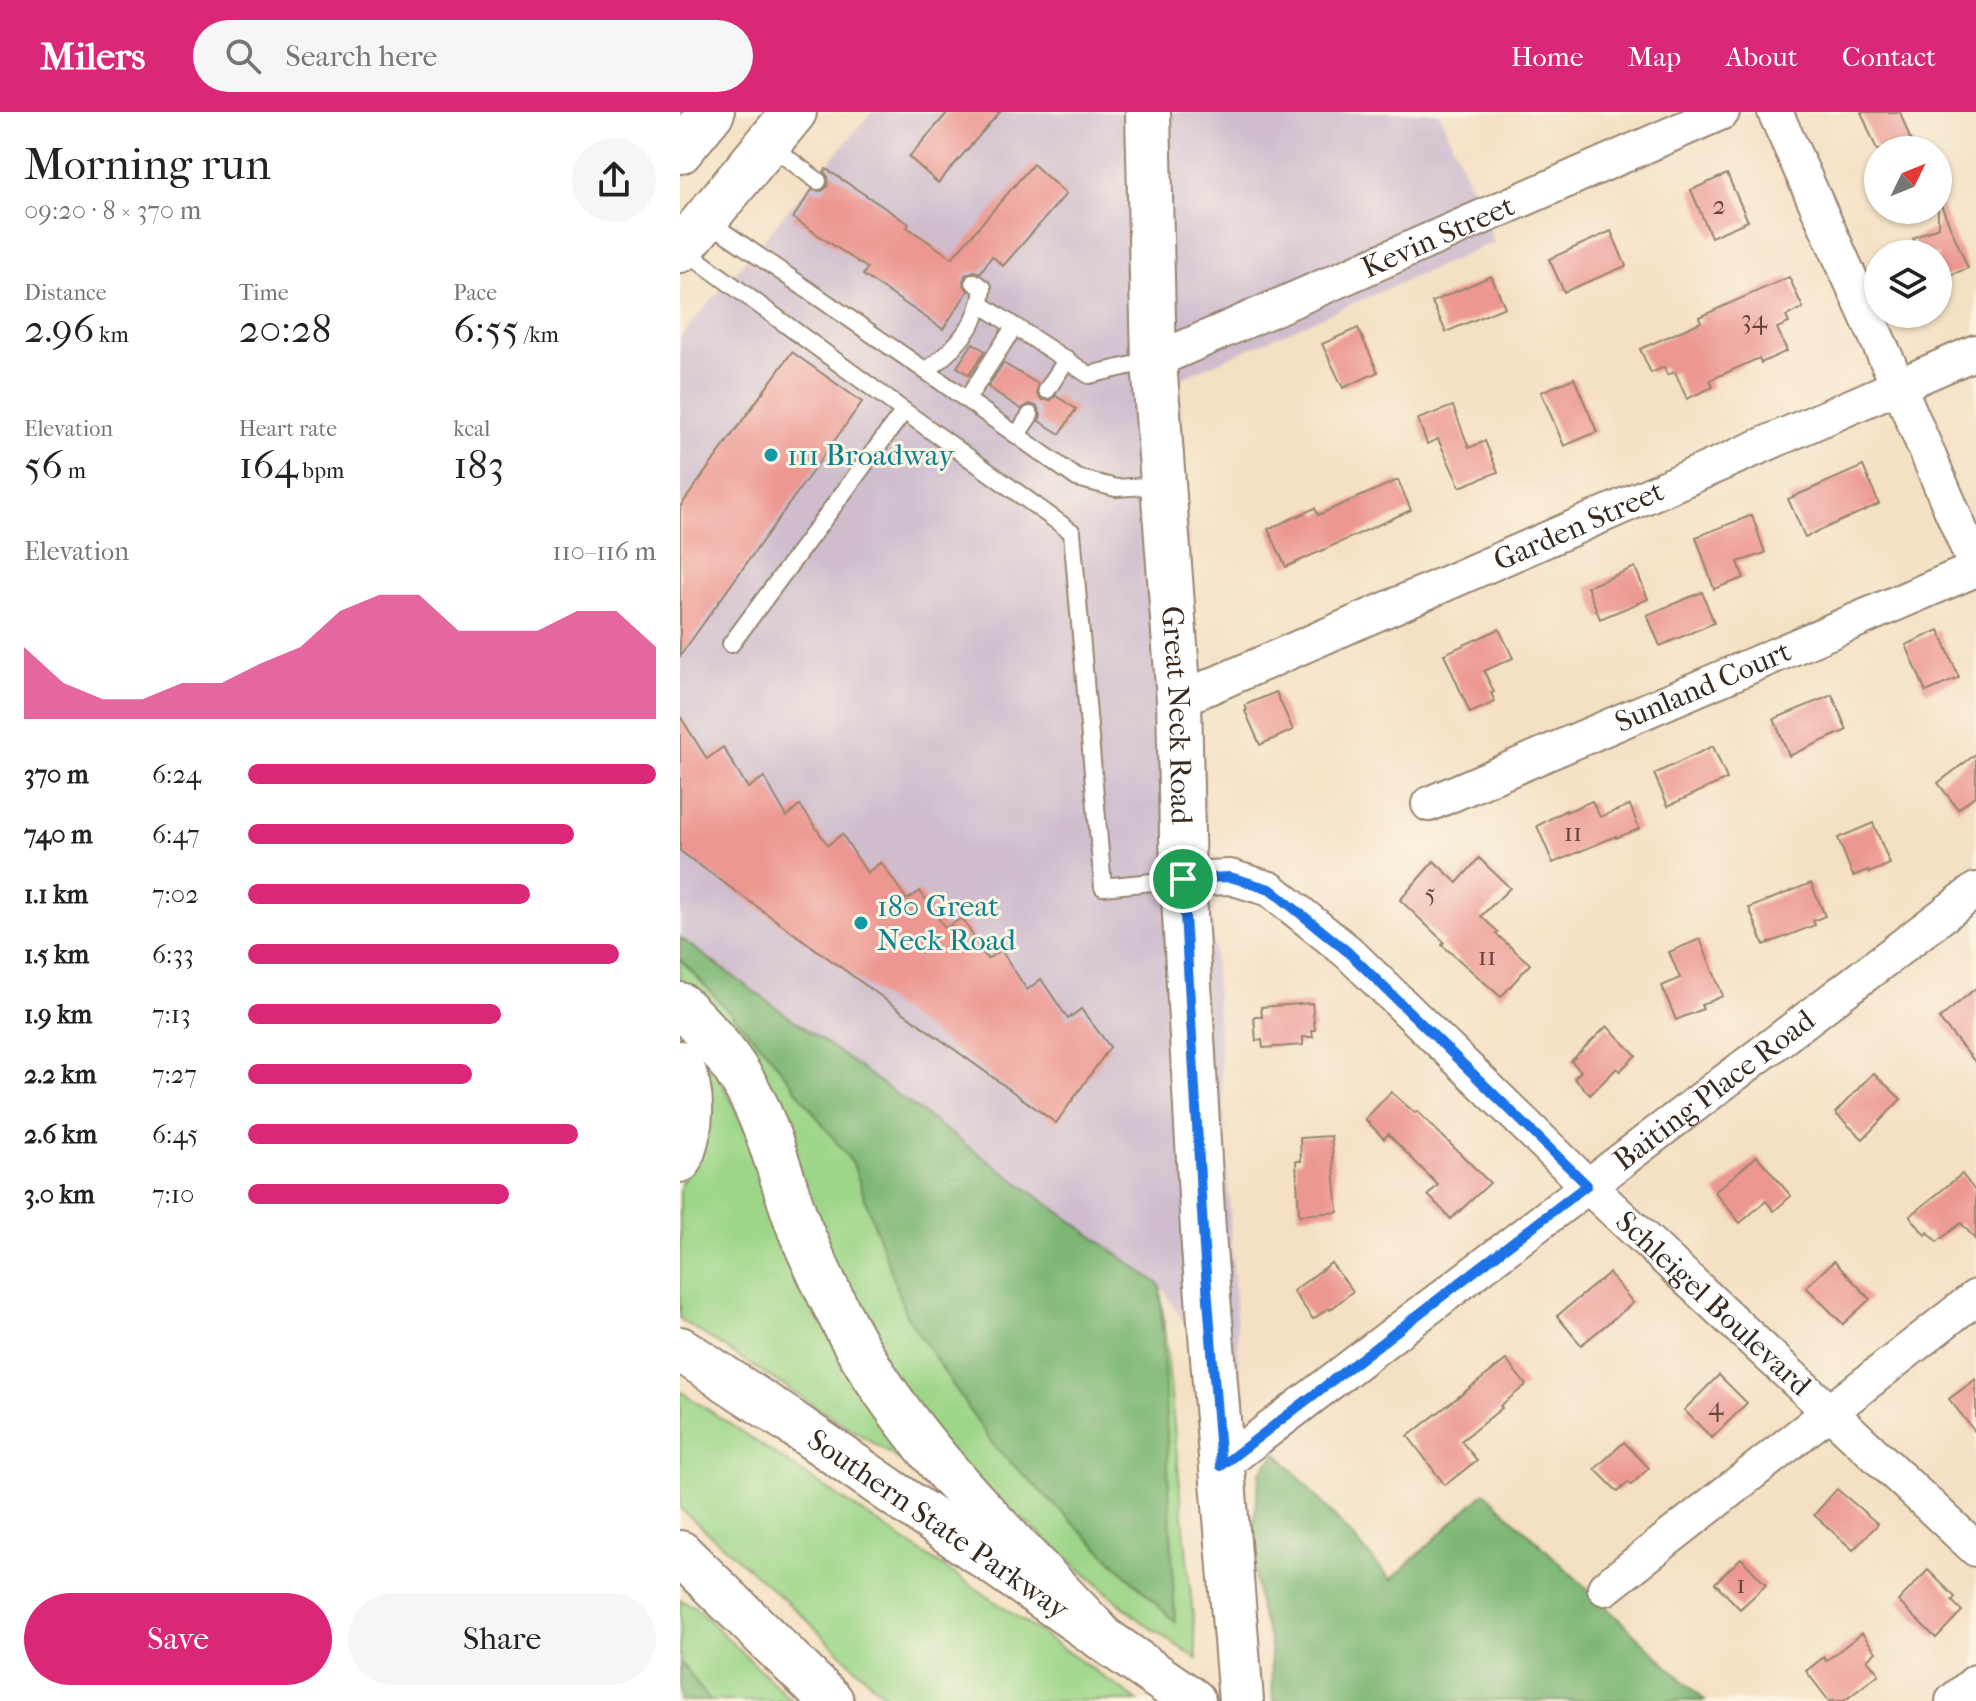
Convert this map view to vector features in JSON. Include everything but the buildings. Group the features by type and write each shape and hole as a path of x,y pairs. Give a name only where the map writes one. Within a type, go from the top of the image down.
{"main road":[{"path":"680,151 712,112"},
{"name":"Great Neck Road","path":"1148,112 1154,361 1179,700 1183,879 1204,1248 1241,1701"},
{"path":"689,239 781,128"},
{"path":"680,1005 712,1036 736,1069 756,1106 817,1269 859,1350 892,1401 966,1492 1100,1635"},
{"path":"680,1063 687,1078 692,1105 689,1131 680,1160"},
{"name":"Southern State Parkway","path":"680,1349 1193,1701"},
{"path":"680,1553 696,1577 831,1701"}],"street":[{"name":"Kevin Street","path":"1154,361 1722,112"},
{"path":"1775,112 1899,387 1976,568"},
{"name":"Garden Street","path":"1179,700 1976,352"},
{"name":"Sunland Court","path":"1429,804 1976,568"},
{"name":"Schleigel Boulevard","path":"1183,879 1230,877 1270,889 1348,952 1587,1185 1976,1549"},
{"name":"Baiting Place Road","path":"1221,1466 1976,890"},
{"path":"1605,1588 1976,1297"},
{"path":"1953,1701 1976,1682"}],"lane":[{"path":"781,128 818,181"},
{"path":"689,239 926,371 1077,478 1116,488 1163,485"},
{"path":"689,239 904,411 1072,532 1103,887 1183,879"},
{"path":"926,371 950,353 982,305 983,288 974,282"},
{"path":"982,305 1089,375 1154,361"},
{"path":"967,399 1014,327"},
{"path":"1047,390 1067,359"},
{"path":"731,644 904,411"},
{"path":"1017,435 1030,415"}],"shaded area":[{"path":"872,112 1439,112 1494,242 1179,379 1242,1415 1160,1285 680,938 680,337"}],"green space":[{"path":"680,938 1160,1285 1197,1659 1138,1619 945,1453 867,1343 680,986"},
{"path":"680,938 1160,1285 1175,1622 994,1446 906,1315 853,1164 768,1053 680,959"},
{"path":"680,1033 704,1049 923,1462 917,1471 680,1319 680,1186 697,1154 688,1047"},
{"path":"680,1391 974,1587 1138,1701 890,1701 807,1620 680,1508"},
{"path":"1277,1453 1391,1580 1485,1492 1705,1701 1273,1701 1270,1640 1260,1611 1251,1550 1260,1472"},
{"path":"680,1600 694,1606 792,1701 710,1701 680,1662"},
{"path":"680,1662 710,1701 680,1701"}],"place":[{"name":"111 Broadway","path":"771,455"},
{"name":"180 Great Neck Road","path":"861,923"}],"route":[{"path":"1230,877 1270,889 1348,952 1587,1185 1221,1466 1204,1248 1183,879 1230,877"}]}
